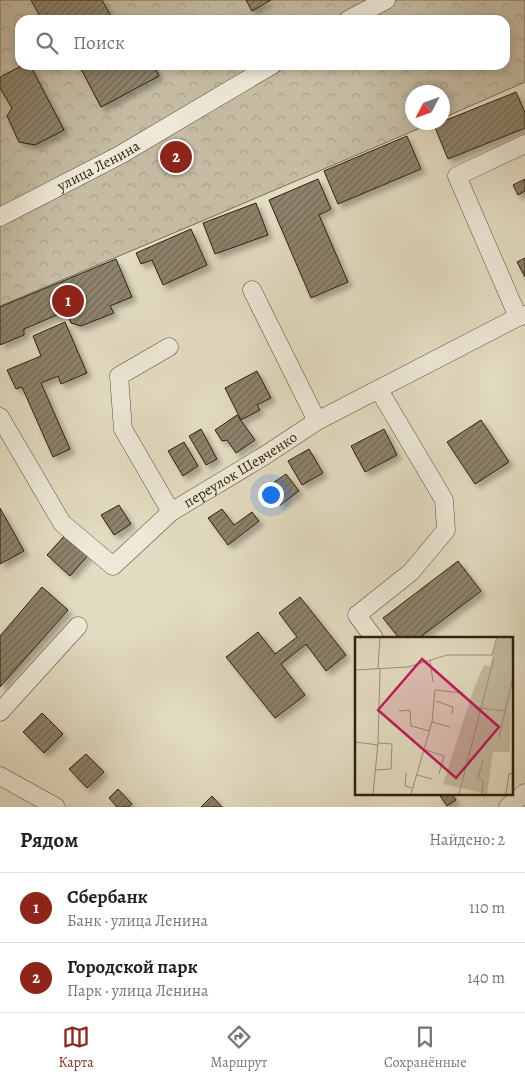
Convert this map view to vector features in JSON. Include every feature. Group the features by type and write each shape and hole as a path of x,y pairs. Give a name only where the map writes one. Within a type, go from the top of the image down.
{"street":[{"path":"358,15 386,0"},
{"name":"улица Ленина","path":"0,217 120,155 264,70"},
{"path":"522,316 457,176 525,144"},
{"path":"252,290 317,421"},
{"name":"переулок Шевченко","path":"0,417 62,523 113,566 171,512 264,456 317,421 522,316"},
{"path":"168,347 119,376 123,429 171,512"},
{"path":"373,637 357,615 411,572 446,530 444,500 379,390"},
{"path":"0,712 78,626"},
{"path":"0,776 56,807"},
{"path":"508,807 525,793"}],"green space":[{"path":"0,0 525,0 525,82 450,115 450,85 405,85 405,130 416,130 0,306"}],"building":[{"path":"31,0 102,0 110,15 39,15"},
{"path":"246,0 271,0 252,11"},
{"path":"15,69 33,70 64,130 35,145 19,142 7,116 12,108 0,88 0,78"},
{"path":"82,70 156,70 159,76 101,107"},
{"path":"516,92 525,113 525,128 448,159 436,130 450,130 450,119"},
{"path":"407,136 421,169 338,204 324,171"},
{"path":"318,179 331,209 319,215 348,282 311,298 269,200"},
{"path":"525,179 525,191 518,195 513,185"},
{"path":"256,203 268,235 215,254 203,223"},
{"path":"191,229 207,265 163,285 152,260 141,264 136,253"},
{"path":"525,258 525,277 517,262"},
{"path":"116,259 132,297 110,306 114,313 81,326 71,323 66,311 24,329 24,335 0,345 0,307"},
{"path":"65,322 87,373 61,384 58,376 41,383 70,449 53,457 22,387 16,389 7,370 41,356 33,336"},
{"path":"257,371 271,398 257,405 260,410 241,420 225,388"},
{"path":"237,415 255,440 236,453 227,440 222,441 215,430"},
{"path":"481,420 509,462 475,484 447,442"},
{"path":"201,429 217,459 206,465 189,436"},
{"path":"384,429 397,455 365,472 351,446"},
{"path":"184,442 198,466 183,476 168,451"},
{"path":"309,449 323,473 302,485 288,461"},
{"path":"286,474 299,491 280,505 267,487"},
{"path":"119,505 131,524 114,535 101,515"},
{"path":"0,508 24,551 0,564"},
{"path":"222,509 234,525 252,512 259,521 228,545 208,518"},
{"path":"66,534 89,554 70,576 47,555"},
{"path":"458,561 481,591 420,637 398,637 383,618"},
{"path":"42,587 68,610 0,687 0,636"},
{"path":"300,597 346,655 326,671 306,644 281,664 305,695 275,718 226,657 258,632 275,654 297,637 279,613"},
{"path":"42,713 63,734 44,753 23,732"},
{"path":"86,754 104,772 87,788 69,769"},
{"path":"118,789 132,804 128,807 117,807 109,798"},
{"path":"439,794 452,794 456,800 447,806"},
{"path":"212,796 222,807 201,807"}],"place":[{"name":"Городской парк","path":"176,157"},
{"name":"Сбербанк","path":"68,301"}]}
